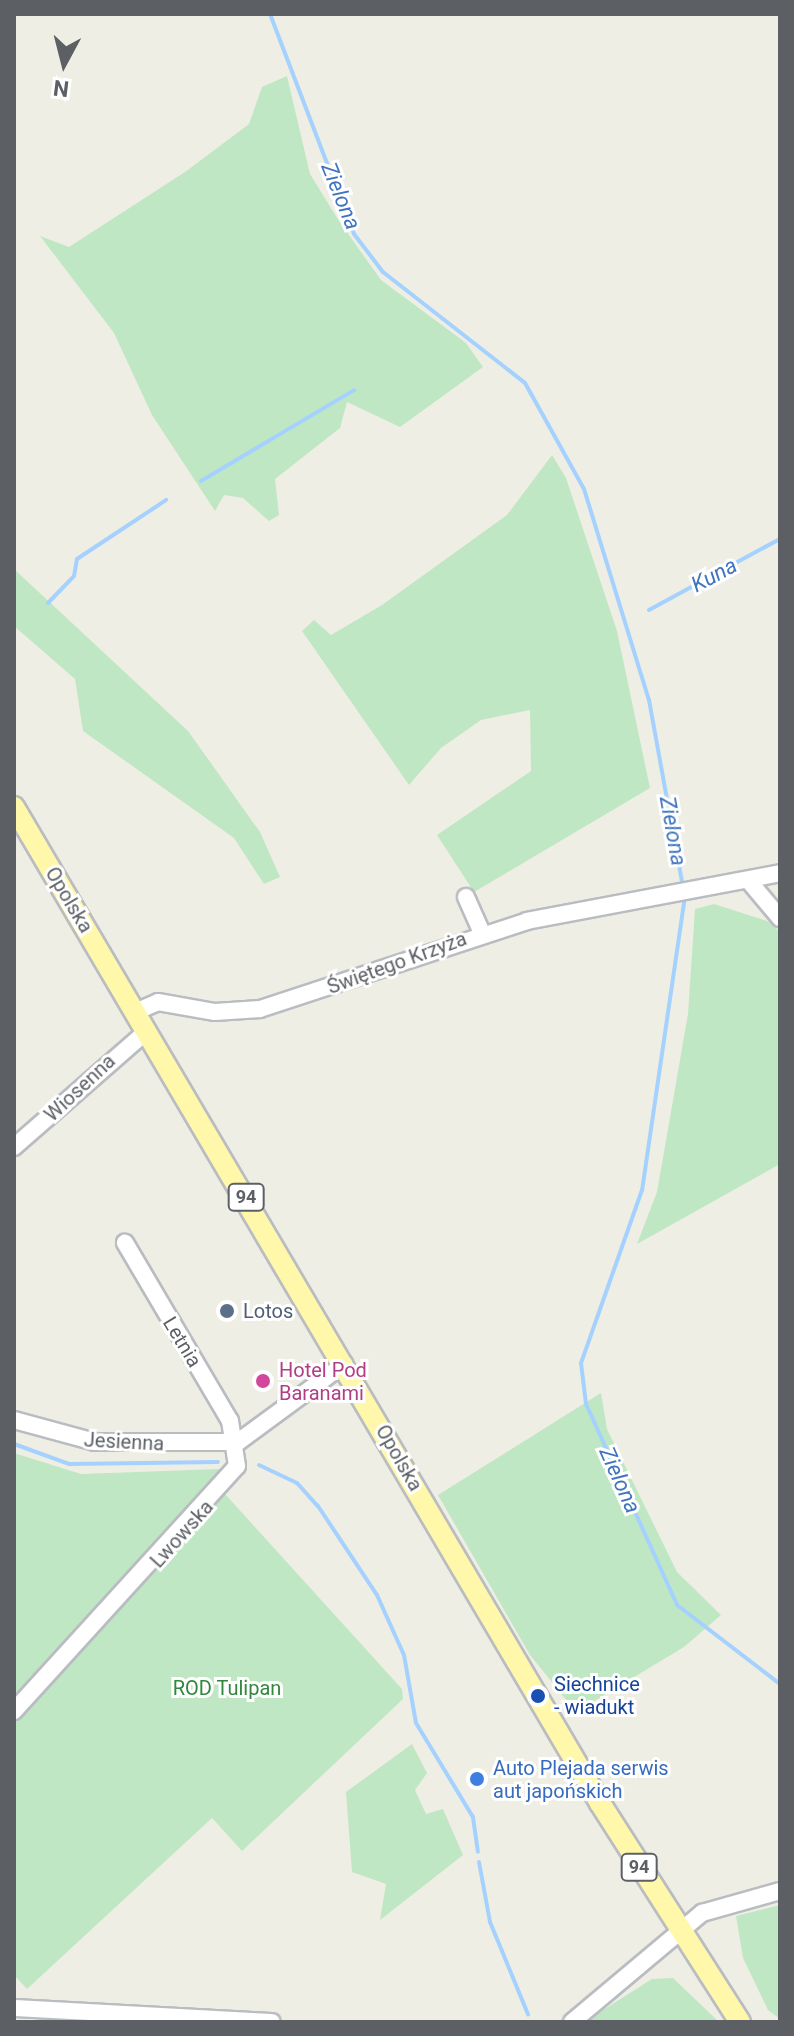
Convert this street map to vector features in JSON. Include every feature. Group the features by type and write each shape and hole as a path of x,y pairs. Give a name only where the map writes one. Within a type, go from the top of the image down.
{"main road":[{"name":"Opolska","path":"14,807 677,1932 740,2022"}],"street":[{"path":"780,873 748,880 780,918"},
{"name":"Świętego Krzyża","path":"135,1012 158,1002 215,1012 260,1009 482,933 748,880"},
{"path":"466,897 482,933"},
{"name":"Wiosenna","path":"14,1147 147,1031"},
{"name":"Letnia","path":"125,1243 238,1442"},
{"path":"238,1442 344,1364"},
{"name":"Jesienna","path":"14,1420 95,1442 238,1442"},
{"name":"Lwowska","path":"14,1711 231,1477 238,1442"},
{"path":"572,2022 702,1913 780,1891"},
{"path":"14,2008 272,2022"}],"green space":[{"path":"287,76 310,174 339,221 381,280 466,343 483,367 400,427 347,402 340,428 275,479 279,515 269,521 243,498 224,495 215,511 152,415 114,333 40,236 69,247 185,172 249,124 262,87"},
{"path":"552,455 566,478 617,631 650,788 474,892 437,835 531,771 530,710 481,720 441,748 409,785 302,631 314,620 331,635 382,605 507,515"},
{"path":"14,569 188,731 260,832 280,877 264,884 234,838 83,731 75,679 14,626"},
{"path":"714,904 770,922 780,933 780,1164 637,1244 657,1192 688,1014 695,909"},
{"path":"601,1393 607,1429 677,1572 721,1615 684,1647 576,1712 530,1655 438,1495"},
{"path":"14,1453 81,1474 219,1469 221,1477 14,1701"},
{"name":"ROD Tulipan","path":"225,1494 402,1689 403,1699 242,1851 212,1818 27,1989 14,1975 14,1722"},
{"path":"412,1744 427,1773 415,1790 426,1814 443,1809 463,1855 380,1920 386,1884 352,1872 346,1792"},
{"path":"780,1905 780,2019 768,2010 743,1958 736,1916"},
{"path":"673,1978 719,2022 584,2022 652,1979"}],"waterway":[{"name":"Zielona","path":"270,14 354,234 383,272 525,383 584,489 649,700 683,888"},
{"path":"201,481 354,390"},
{"path":"48,603 74,576 77,559 166,500"},
{"name":"Kuna","path":"649,610 780,539"},
{"name":"Zielona","path":"685,896 642,1190 581,1363 586,1404 677,1605 780,1684"},
{"path":"14,1444 69,1464 218,1462"},
{"path":"259,1465 297,1483 318,1506 377,1595 404,1655 416,1723 473,1817 478,1852"},
{"path":"479,1862 490,1922 528,2014"}],"place":[{"name":"Lotos","path":"227,1311"},
{"name":"Hotel Pod Baranami","path":"263,1381"},
{"name":"Siechnice - wiadukt","path":"538,1696"},
{"name":"Auto Plejada serwis aut japońskich","path":"477,1779"}]}
